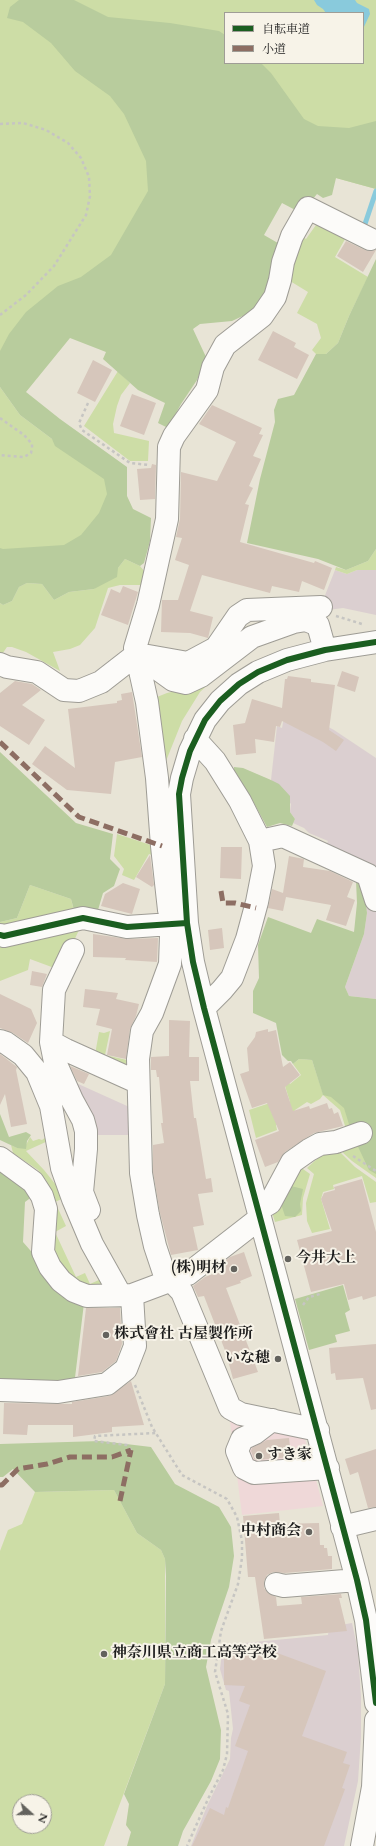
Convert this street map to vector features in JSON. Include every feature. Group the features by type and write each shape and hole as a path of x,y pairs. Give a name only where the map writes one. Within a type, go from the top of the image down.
{"street":[{"path":"169,910 157,778 147,702 135,648 148,605 167,519 169,447 174,436 207,390 213,367 225,345 262,316 275,297 283,262 292,236 308,208 370,240"},
{"path":"0,664 6,667 37,672 64,690 79,690 101,682 137,654 188,663 216,648 238,616 247,610 328,611"},
{"path":"137,654 173,680 186,683 201,676 252,638 294,622 306,620 318,625 325,650"},
{"path":"318,1430 241,1414 230,1408 182,1292 170,1282 164,1273 148,1215 141,1173 137,1082 138,1059 142,1031 152,1012 170,964 179,929 179,794 186,762 195,739 205,720 216,706 239,684 258,672 287,660 325,650 372,634"},
{"path":"195,739 214,761 240,802 260,841 264,866 258,902 247,939 232,978 204,1008"},
{"path":"260,841 283,836 368,875 376,900"},
{"path":"0,935 4,936 83,918 126,927 179,929"},
{"path":"179,929 193,962 259,1214 318,1430 342,1526 357,1580 371,1618 376,1703"},
{"path":"73,950 54,990 51,1042 55,1062 72,1100 83,1120 86,1130 86,1149 82,1192 100,1239 101,1260"},
{"path":"0,1041 6,1043 23,1055 37,1072 51,1106 62,1168 73,1199 92,1244 101,1260 126,1294 135,1346 126,1369 107,1384 58,1392 0,1390"},
{"path":"51,1042 137,1082"},
{"path":"0,1158 33,1182 42,1196 46,1209 43,1252 50,1267 61,1281 74,1291 87,1296 126,1294 170,1282 188,1274 270,1203 292,1162 320,1144 336,1142 361,1133"},
{"path":"272,1420 255,1434 242,1439 237,1451 244,1468 254,1473 328,1468"},
{"path":"342,1526 376,1519"},
{"path":"276,1584 284,1586 357,1580"},
{"path":"362,1846 373,1788 376,1720"}],"path":[{"path":"0,124 22,123 46,130 68,143 82,158 89,177 90,196 86,215 54,266 26,295 0,315"},
{"path":"88,402 79,423 82,430 130,463 146,465"},
{"path":"0,418 24,435 32,444 31,453 24,457 0,455"},
{"path":"328,611 372,634"},
{"path":"347,1151 363,1164 376,1171"},
{"path":"304,1311 303,1305 309,1297 320,1294"},
{"path":"126,1369 131,1376 156,1433 182,1475 227,1499 237,1517 242,1541 242,1558 238,1584 221,1631 215,1672 228,1714 227,1754 223,1770 187,1846"},
{"path":"131,1450 127,1445 94,1442 95,1436 156,1433"}],"shaded area":[{"path":"335,570 347,574 357,570 376,570 376,615 343,608 328,610 322,603"},
{"path":"286,707 295,709 334,730 376,758 376,999 349,996 345,987 364,934 367,913 359,875 320,858 328,841 309,833 304,828 293,823 295,819 290,812 291,804 271,780 277,726 282,728"},
{"path":"65,1078 136,1110 136,1135 89,1135"},
{"path":"230,1421 296,1433 305,1439 323,1506 242,1515"},
{"path":"352,1623 358,1651 361,1697 361,1737 358,1781 344,1846 191,1846 207,1806 230,1759 233,1729 229,1691 226,1690 220,1669 223,1645 328,1635 329,1627"}],"green space":[{"path":"0,0 376,0 376,189 336,178 255,167 0,373"},
{"path":"19,0 74,0 108,17 170,23 219,31 224,34 224,64 262,64 271,73 304,119 318,126 349,128 376,121 376,189 336,178 332,195 323,198 317,194 301,213 282,203 264,235 283,246 270,284 258,304 247,314 232,321 200,324 193,329 206,357 197,380 181,404 168,428 158,423 165,403 138,390 103,359 106,352 70,338 26,392 60,419 127,467 127,496 133,509 151,518 150,541 144,563 140,566 125,559 118,568 117,577 94,589 69,592 54,600 42,584 27,583 19,587 12,601 3,605 0,603 0,548 64,545 81,535 99,513 107,494 104,479 55,446 52,439 20,415 0,387 0,351 9,334 26,312 58,286 81,277 111,255 148,191 146,161 124,114 110,96 75,71 51,43 23,22 7,18 10,7"},
{"path":"321,218 349,232 335,257 368,277 338,343 326,354 316,354 312,350 321,338 317,324 297,313 308,292 290,281 296,232 306,239"},
{"path":"376,259 376,549 368,561 346,570 318,559 247,543 260,479 275,422 274,410 278,399 294,395 316,354 326,354 338,343"},
{"path":"118,371 130,383 121,395 117,406 113,424 114,433 149,441 148,461 130,461 84,426"},
{"path":"0,387 20,415 52,439 116,476 114,546 0,561"},
{"path":"376,549 376,570 357,570 347,574 335,570 336,567 346,570 368,561"},
{"path":"125,559 140,566 145,572 142,585 120,585 108,588 95,628 80,645 70,649 53,652 60,671 26,652 12,647 7,647 0,657 0,603 3,605 12,601 19,587 27,583 42,584 54,600 69,592 94,589 118,568"},
{"path":"212,681 200,692 182,721 166,761 161,784 152,699 167,693"},
{"path":"0,752 76,823 113,834 110,859 120,869 114,886 103,893 98,910 74,910 71,899 30,885 17,918 0,922"},
{"path":"234,767 243,768 279,784 290,796 290,812 295,819 292,826 280,823 267,827 250,796 234,775"},
{"path":"117,834 160,848 161,858 149,854 134,880 122,875 124,869 114,856"},
{"path":"360,879 364,889 367,913 364,934 345,987 349,996 376,999 376,1174 369,1170 352,1134 344,1108 331,1097 323,1095 312,1060 299,1059 293,1064 291,1061 288,1061 282,1055 276,1023 253,1013 253,991 259,978 258,945 268,917 311,933 317,919 354,932 357,903 356,881"},
{"path":"30,885 71,899 79,930 63,964 57,969 30,959 28,970 0,981 0,922 17,918"},
{"path":"110,1031 105,1055 127,1060 128,1057 136,1078 94,1060 99,1032 104,1033"},
{"path":"376,1048 376,1178 341,1151 346,1129 340,1110 323,1095 320,1099 311,1104 307,1102 295,1110 290,1118 276,1125 277,1130 256,1138 249,1110 270,1103 272,1107 290,1102 280,1070 290,1084 301,1075 293,1064 299,1059 312,1060 323,1094"},
{"path":"0,1114 9,1137 26,1132 31,1135 27,1141 26,1149 17,1148 0,1140"},
{"path":"30,1137 33,1141 39,1139 42,1140 46,1137 50,1140 26,1151 44,1170 64,1195 64,1198 55,1202 66,1226 55,1232 76,1277 85,1273 90,1284 101,1279 108,1289 90,1289 64,1273 54,1252 51,1191 46,1180 38,1170 13,1153 11,1145 17,1148 26,1145"},
{"path":"329,1153 341,1153 355,1167 376,1182 376,1202 370,1203 362,1176 333,1185 334,1189 323,1192 321,1199 330,1229 312,1233 307,1221 306,1203 314,1174 307,1168 319,1157"},
{"path":"0,1166 33,1196 25,1202 23,1242 43,1265 84,1303 74,1386 0,1386"},
{"path":"296,1166 310,1174 303,1198 302,1215 275,1222 270,1206"},
{"path":"291,1186 303,1189 300,1204 301,1211 295,1217 285,1216 280,1201"},
{"path":"343,1285 350,1310 345,1313 350,1331 335,1335 337,1342 309,1350 295,1299"},
{"path":"101,1441 151,1447 175,1484 219,1507 231,1527 234,1556 229,1587 211,1640 206,1667 221,1730 220,1759 211,1781 183,1831 178,1846 127,1846 131,1832 126,1825 129,1804 124,1794 165,1684 166,1576 165,1559 161,1550 137,1533 114,1490 35,1492 13,1469 3,1477 0,1477 0,1444"},
{"path":"114,1490 137,1533 161,1550 165,1559 165,1684 104,1846 0,1846 0,1551 8,1530 22,1524 35,1492"}],"water":[{"path":"314,0 355,0 357,3 369,9 370,14 364,27 364,12 325,12 317,5"}],"building":[{"path":"346,241 365,250 376,250 363,272 337,256"},
{"path":"273,331 296,343 294,347 309,355 297,379 258,360"},
{"path":"93,360 112,370 95,402 77,393"},
{"path":"132,394 156,403 144,435 120,426"},
{"path":"212,405 262,428 259,434 263,435 253,456 261,459 249,486 253,488 245,504 249,505 240,542 314,563 315,561 332,568 324,590 302,581 299,592 272,586 270,593 202,575 190,611 213,617 208,638 190,633 161,632 162,600 178,600 189,565 175,560 182,538 176,537 180,519 181,472 217,481 236,442 199,424"},
{"path":"152,464 156,465 155,499 140,500 137,469 151,468"},
{"path":"123,586 138,592 128,625 101,615 111,589 120,593"},
{"path":"342,671 359,677 355,692 337,686"},
{"path":"288,676 311,679 311,682 335,685 329,730 344,740 336,751 323,742 282,721 280,727 276,726 274,742 255,739 256,753 236,755 233,725 245,723 252,699 282,708 285,679 287,679"},
{"path":"15,681 32,684 41,690 22,705 45,720 29,745 0,726 0,693"},
{"path":"132,692 142,757 115,762 111,794 67,790 32,764 45,746 75,768 68,709 117,703 117,701 122,700 121,694"},
{"path":"221,847 242,847 241,879 220,878"},
{"path":"150,855 154,885 152,887 136,877"},
{"path":"289,856 304,859 303,867 330,871 353,882 347,897 355,900 346,926 326,920 331,905 286,897 283,911 268,908 272,889 283,893"},
{"path":"123,883 140,889 132,914 101,906 105,894"},
{"path":"222,928 224,948 210,950 208,930"},
{"path":"93,934 128,939 158,938 157,962 125,960 126,958 93,957"},
{"path":"32,971 47,974 42,987 30,985"},
{"path":"85,989 118,993 116,999 139,1004 136,1016 130,1029 126,1059 107,1055 112,1029 96,1025 100,1009 83,1007"},
{"path":"0,994 31,1009 37,1023 28,1043 13,1033 0,1028"},
{"path":"169,1020 190,1021 189,1057 199,1057 199,1081 190,1081 194,1118 196,1118 206,1179 211,1178 213,1192 198,1194 204,1225 193,1227 198,1250 171,1255 160,1213 153,1172 153,1145 164,1143 161,1123 163,1123 159,1077 157,1077 156,1070 151,1070 151,1057 169,1056"},
{"path":"268,1029 268,1032 276,1030 283,1067 290,1062 300,1075 285,1087 293,1111 309,1106 310,1109 327,1103 329,1109 332,1108 334,1114 338,1112 343,1126 314,1133 285,1152 278,1162 265,1167 255,1140 279,1131 267,1103 252,1108 240,1074 249,1071 247,1048 255,1037 256,1032"},
{"path":"0,1054 17,1067 16,1070 27,1124 11,1127 5,1094 0,1105"},
{"path":"70,1066 89,1074 84,1084 77,1081"},
{"path":"362,1179 376,1232 376,1296 363,1300 362,1296 348,1300 344,1284 311,1292 297,1240 332,1231 321,1199 324,1193 335,1190 334,1187"},
{"path":"244,1252 252,1276 240,1281 241,1283 226,1288 258,1372 233,1379 226,1353 204,1296 198,1297 193,1286 205,1277 218,1272 216,1268 230,1257"},
{"name":"株式會社 古屋製作所","path":"86,1308 120,1308 122,1344 116,1361 102,1372 78,1376"},
{"path":"376,1344 376,1409 371,1410 363,1378 336,1380 335,1373 331,1374 329,1348"},
{"path":"131,1381 144,1425 112,1427 112,1432 73,1437 73,1425 28,1425 27,1435 3,1434 4,1403 72,1404 72,1402 109,1396"},
{"path":"289,1438 291,1457 254,1459 251,1451 252,1448 267,1440"},
{"path":"376,1449 376,1507 368,1508 358,1472 350,1475 345,1459"},
{"path":"279,1513 280,1524 319,1523 320,1545 324,1545 324,1548 327,1548 328,1556 332,1556 332,1569 285,1573 273,1572 267,1575 264,1581 264,1588 268,1593 276,1597 277,1606 302,1604 301,1597 341,1594 342,1598 339,1598 347,1631 264,1639 255,1577 248,1577 243,1516"},
{"path":"261,1647 326,1671 302,1736 347,1752 343,1763 350,1765 342,1788 345,1789 324,1846 192,1846 210,1808 224,1815 226,1807 228,1808 248,1751 235,1746 250,1705 239,1701 245,1686 224,1685 224,1648"}],"waterway":[{"path":"363,230 376,191"}],"marked path":[{"path":"0,742 79,817 162,846"},
{"path":"221,891 223,903 235,903 256,908"},
{"path":"0,1485 2,1485 18,1469 47,1464 70,1457 112,1457 131,1450"},
{"path":"120,1501 131,1450"}],"cycle path":[{"path":"376,642 325,650 287,660 258,672 239,684 220,701 205,720 190,751 179,794 187,923 193,962 357,1580 366,1620 376,1703"},
{"path":"0,935 4,936 83,918 127,927 187,923"}],"place":[{"name":"今井大上","path":"288,1259"},
{"name":"(株)明材","path":"234,1269"},
{"name":"株式會社 古屋製作所","path":"106,1335"},
{"name":"いな穂","path":"278,1359"},
{"name":"すき家","path":"259,1456"},
{"name":"中村商会","path":"309,1532"},
{"name":"神奈川県立商工高等学校","path":"104,1654"}]}
